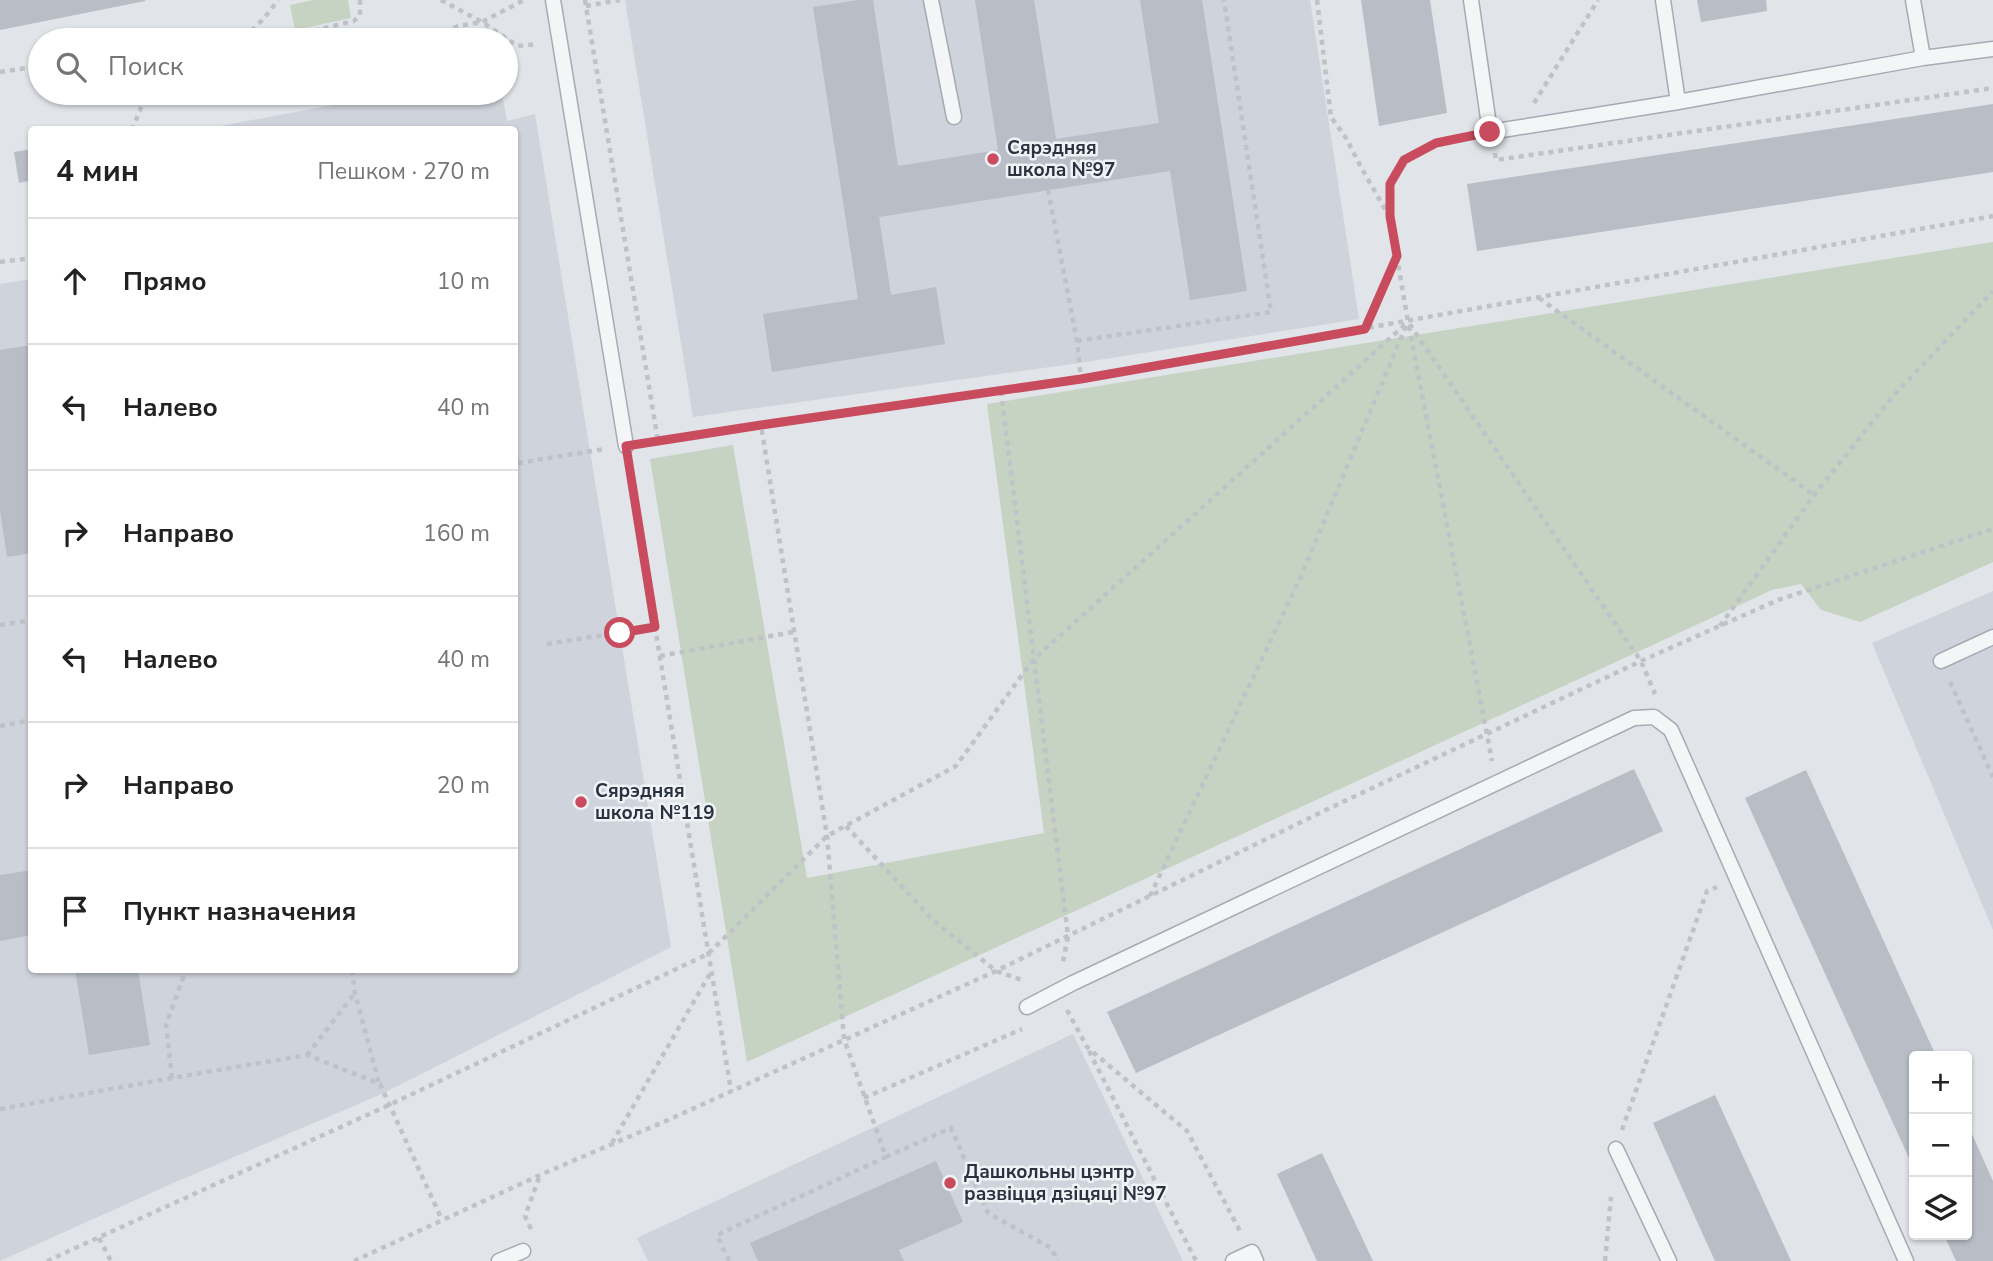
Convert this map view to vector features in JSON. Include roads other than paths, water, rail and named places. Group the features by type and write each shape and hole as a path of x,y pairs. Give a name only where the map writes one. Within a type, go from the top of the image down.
{"lane":[{"path":"553,0 626,446"},
{"path":"931,0 954,117"},
{"path":"1471,0 1490,132 1993,48"},
{"path":"1663,0 1678,102"},
{"path":"1913,0 1923,58"},
{"path":"1941,661 1993,637"},
{"path":"1027,1007 1634,718 1654,717 1671,730 1906,1261"},
{"path":"1616,1149 1669,1261"},
{"path":"499,1261 523,1251"},
{"path":"1233,1261 1254,1257"}],"place":[{"name":"Сярэдняя школа №97","path":"993,159"},
{"name":"Сярэдняя школа №119","path":"581,802"},
{"name":"Дашкольны цэнтр развіцця дзіцяці №97","path":"950,1183"}]}
